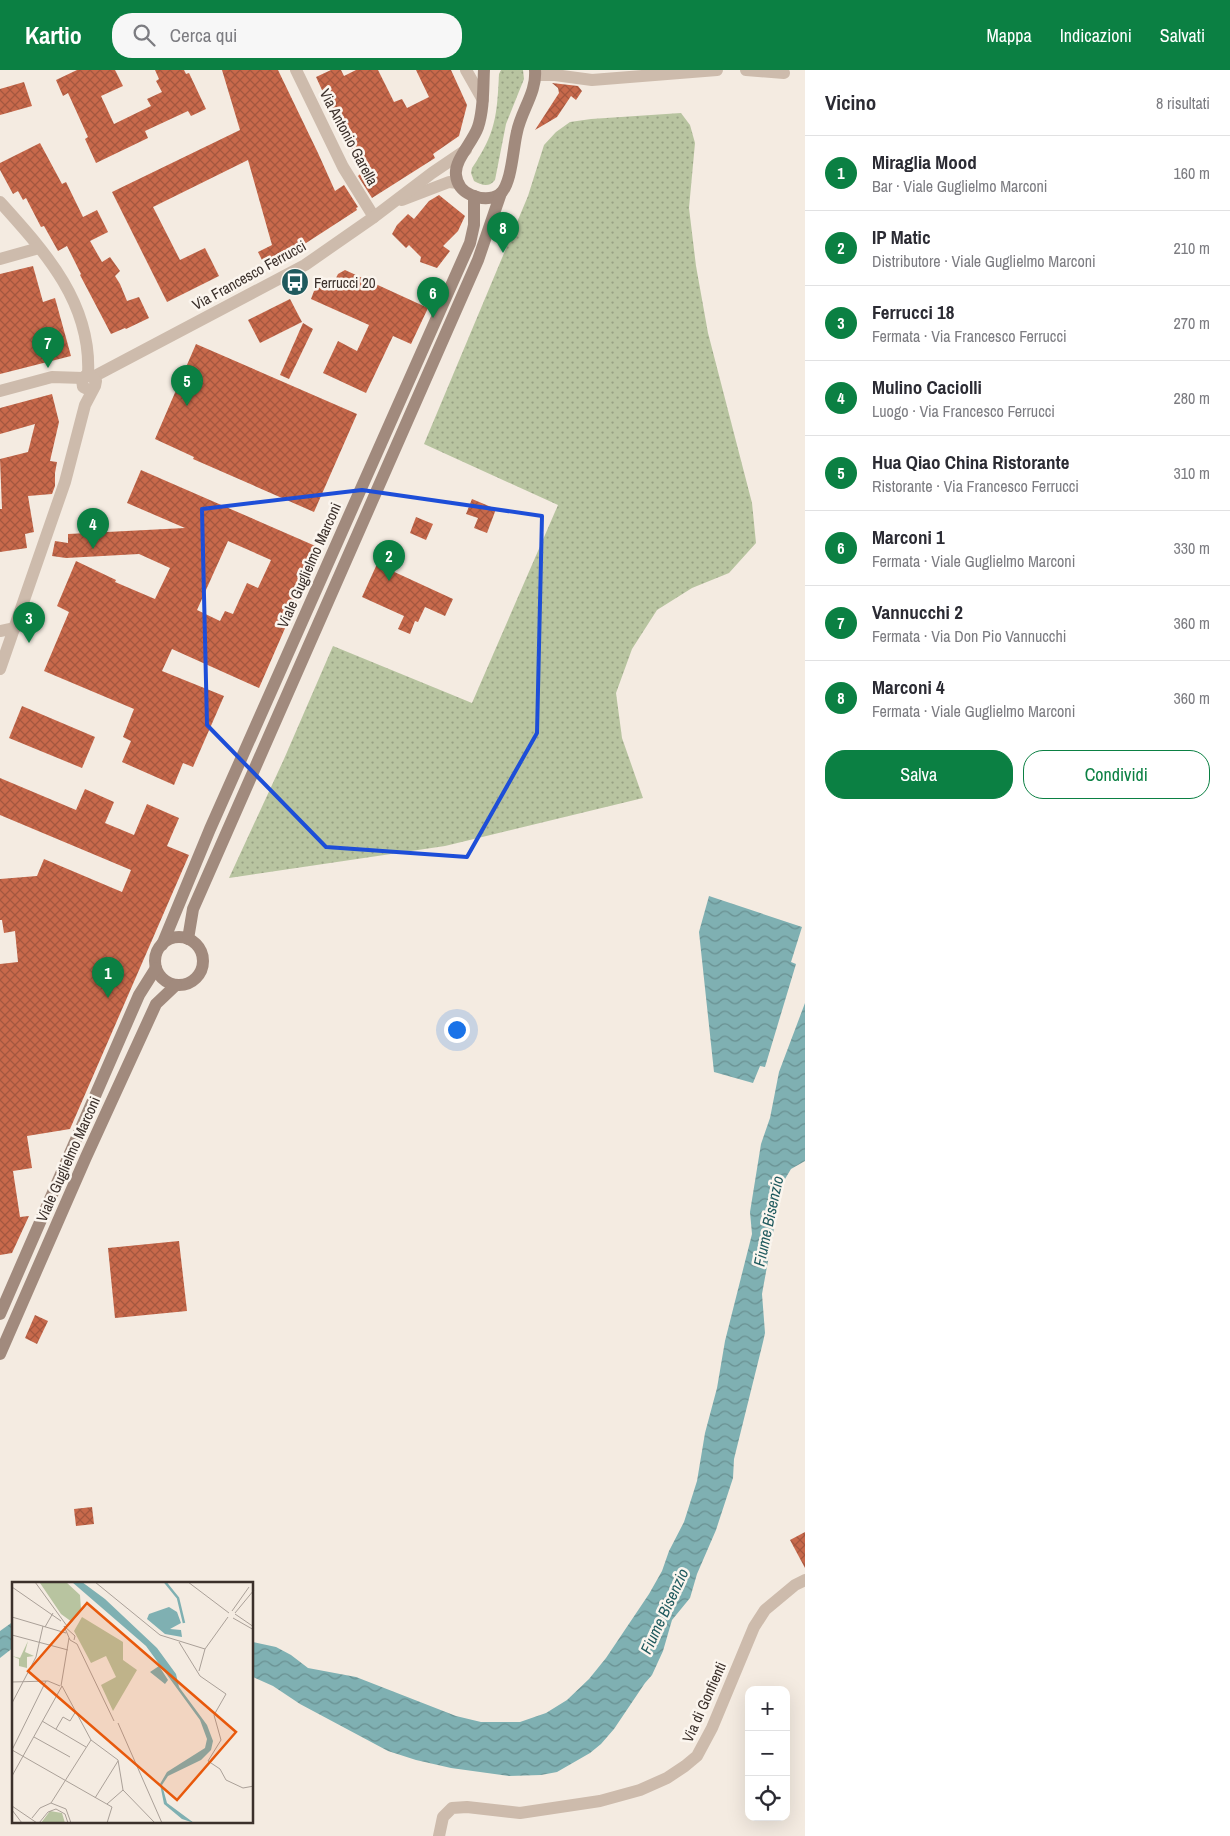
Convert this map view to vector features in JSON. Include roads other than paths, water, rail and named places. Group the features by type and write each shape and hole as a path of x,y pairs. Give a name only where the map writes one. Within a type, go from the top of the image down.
{"main road":[{"path":"484,70 478,127 458,162 456,173 458,183 463,191 484,199 501,194"},
{"path":"162,945 170,939 188,939 193,909 478,260 501,194 509,177 518,127 534,88 535,72"},
{"name":"Viale Guglielmo Marconi","path":"0,1314 139,995 156,968 157,951 162,945 214,820 470,242 474,225 474,196"},
{"name":"Viale Guglielmo Marconi","path":"0,1354 156,1004 176,985 190,983 201,970 203,961 199,949 188,939"},
{"path":"156,968 165,981 176,985"}],"street":[{"name":"Via Antonio Garella","path":"296,70 342,167 374,217"},
{"path":"466,70 482,100"},
{"path":"535,72 592,80 717,70"},
{"path":"746,70 784,73"},
{"name":"Via Francesco Ferrucci","path":"89,381 119,363 305,265 466,150"},
{"path":"388,206 450,182 458,183"},
{"path":"0,202 51,263 67,287 77,309 86,337 89,381 85,406 65,482 0,669"},
{"path":"0,259 39,248"},
{"path":"0,391 52,377 89,381"},
{"path":"0,631 15,628"},
{"name":"Via di Gonfienti","path":"439,1836 443,1817 452,1808 467,1807 520,1813 600,1801 640,1790 667,1778 697,1756 712,1728 754,1627 765,1610 795,1585 805,1580"}],"water":[{"path":"709,896 802,927 791,962 796,964 765,1067 760,1066 753,1083 714,1072 699,932"},
{"name":"Fiume Bisenzio","path":"805,1003 805,1161 791,1169 782,1184 762,1294 765,1333 734,1459 733,1478 716,1530 697,1574 690,1598 672,1620 663,1651 652,1675 614,1729 601,1744 590,1753 557,1772 541,1775 509,1776 451,1768 388,1751 300,1704 273,1686 254,1677 254,1642 276,1647 291,1655 308,1668 356,1677 456,1716 481,1722 520,1722 546,1713 567,1700 589,1679 606,1658 649,1594 662,1571 669,1551 684,1522 697,1481 705,1433 717,1388 725,1341 752,1234 750,1212 761,1144 770,1118 779,1072"},
{"path":"12,1622 12,1649 0,1658 0,1631"}],"place":[{"name":"Marconi 4","path":"503,253"},
{"name":"Ferrucci 20","path":"295,282"},
{"name":"Marconi 1","path":"433,318"},
{"name":"Vannucchi 2","path":"48,368"},
{"name":"Hua Qiao China Ristorante","path":"187,406"},
{"name":"Mulino Caciolli","path":"93,549"},
{"name":"IP Matic","path":"389,581"},
{"name":"Ferrucci 18","path":"29,643"},
{"name":"Miraglia Mood","path":"108,998"}]}
